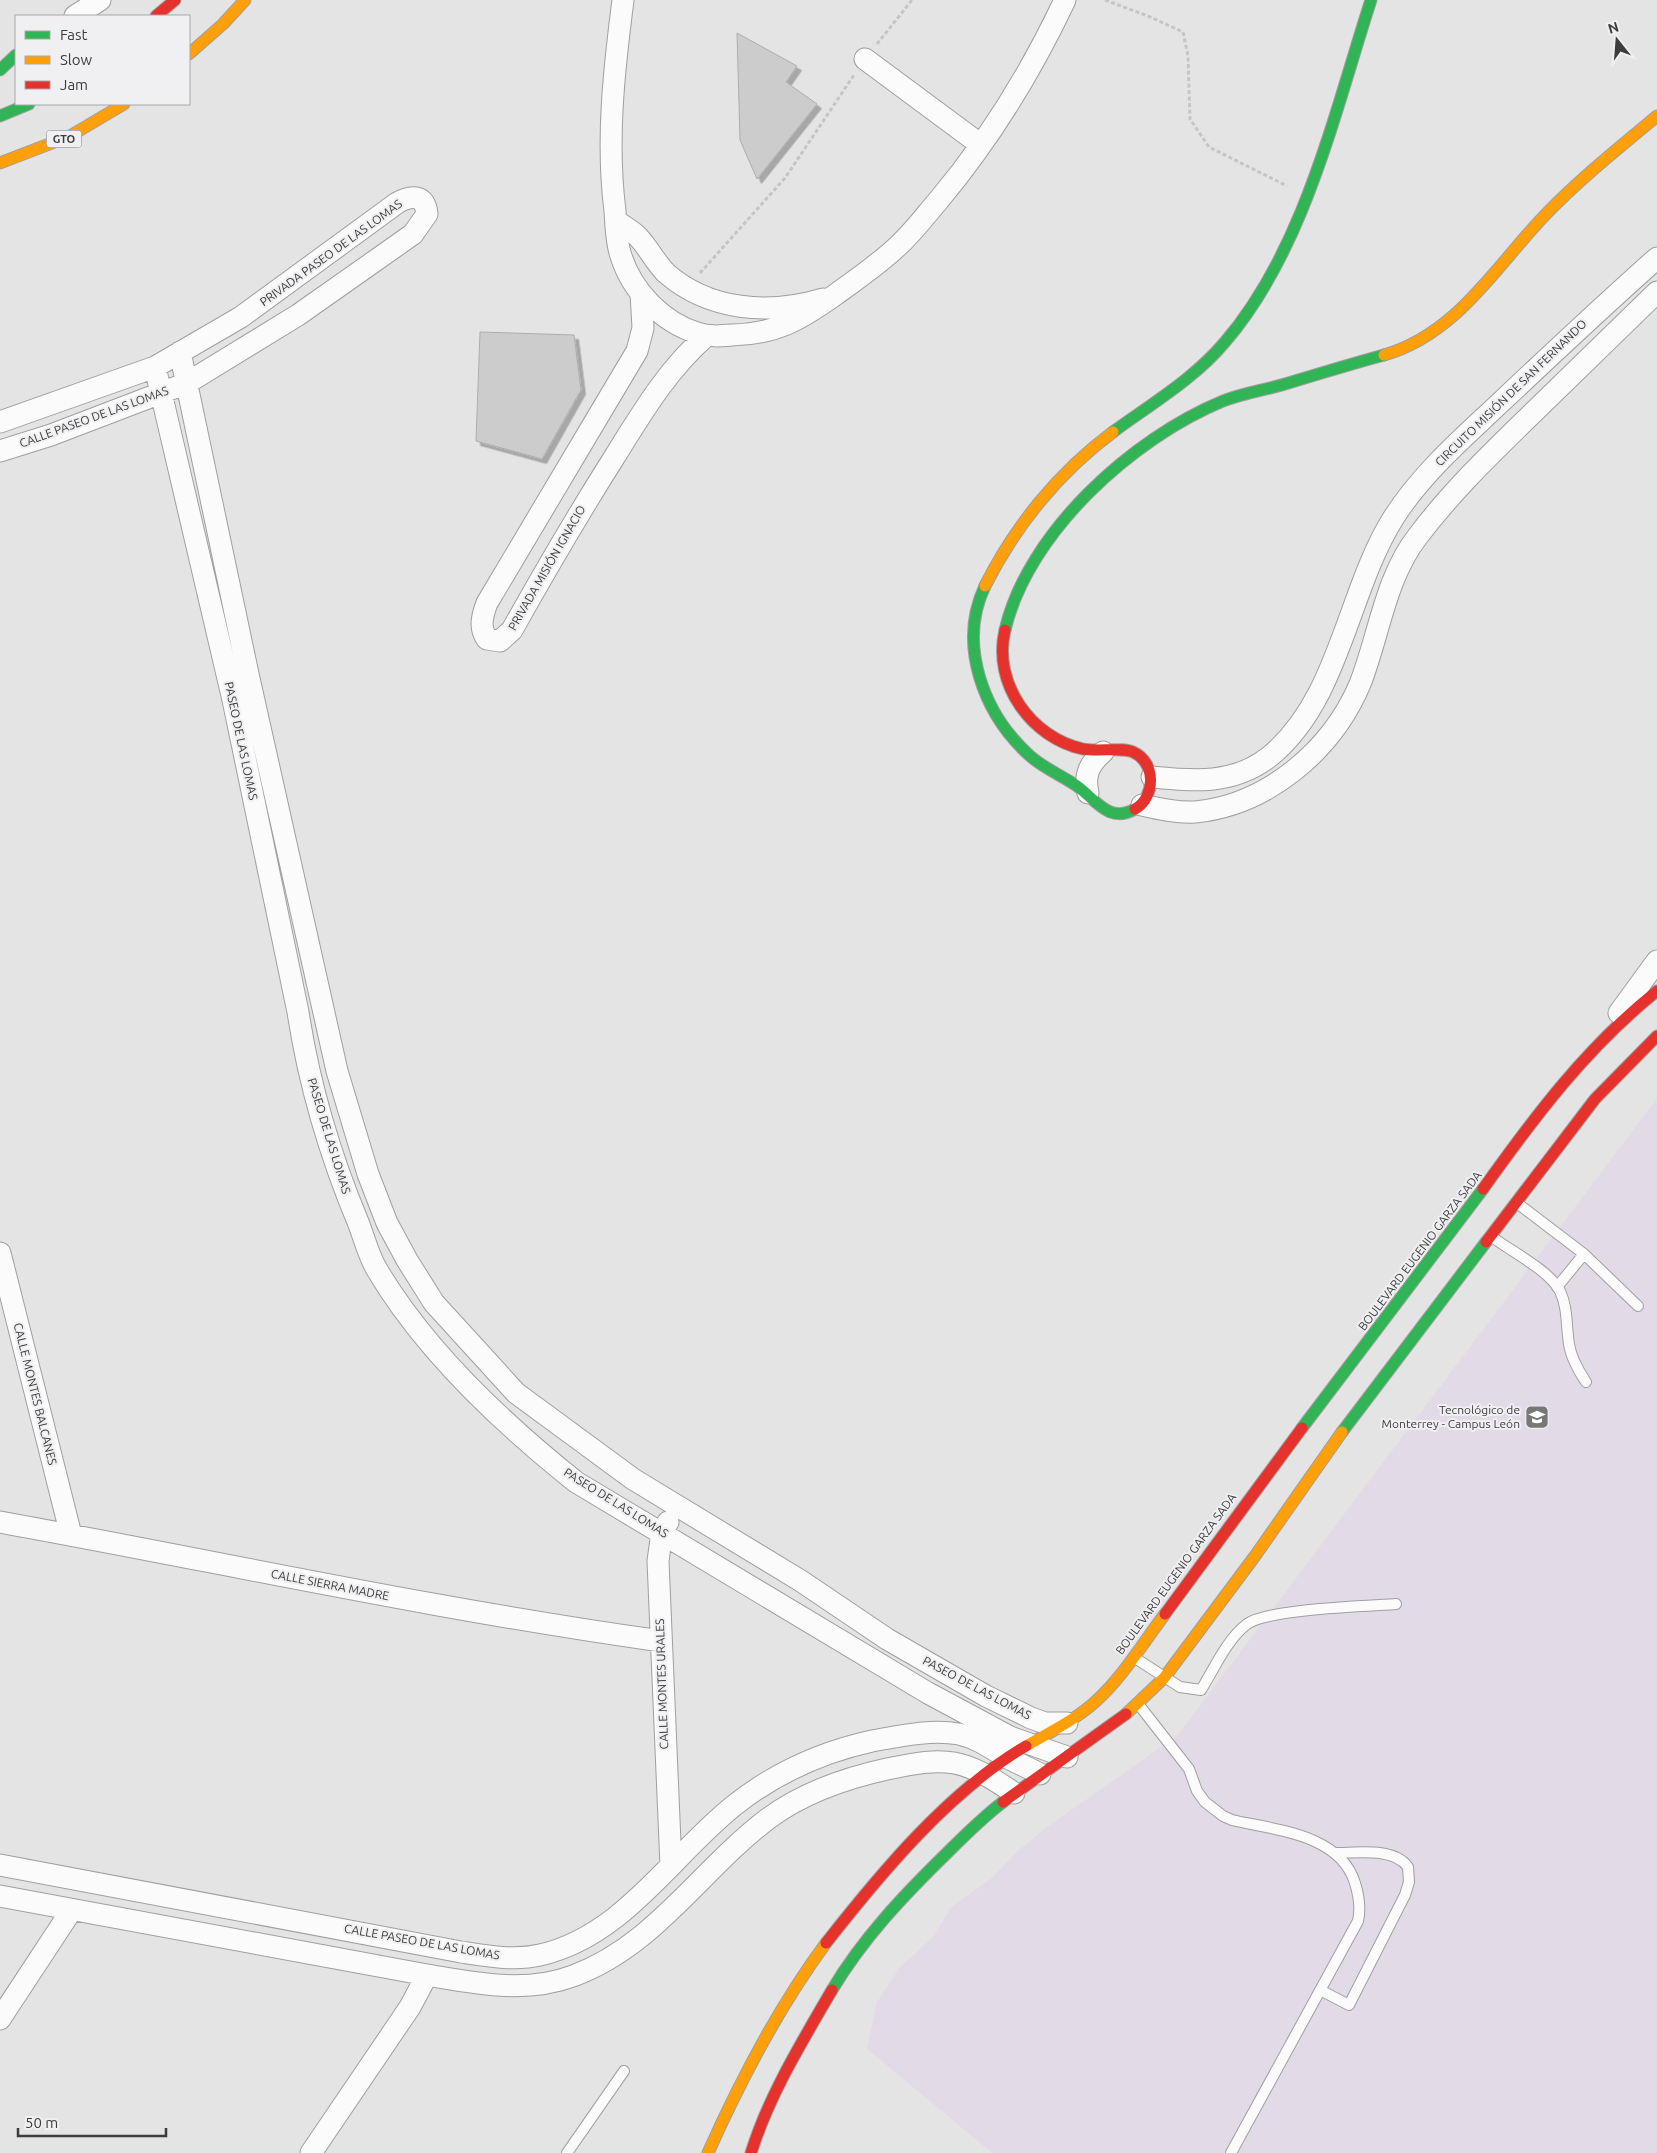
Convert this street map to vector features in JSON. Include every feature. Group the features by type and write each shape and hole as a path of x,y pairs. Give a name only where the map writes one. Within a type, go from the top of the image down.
{"street":[{"path":"77,15 100,0"},
{"path":"157,15 175,0"},
{"path":"190,53 223,24 245,0"},
{"path":"623,0 611,130 611,167 620,254 631,280 641,293 667,318 685,330 706,336 749,335 768,332 804,317 865,274 900,244 958,178 1027,77 1065,0"},
{"path":"1088,793 1051,773 1026,752 1005,728 988,700 975,665 976,608 994,569 1011,542 1060,478 1118,427 1204,364 1236,330 1260,292 1306,195 1371,0"},
{"path":"0,55 15,48"},
{"path":"0,70 15,56"},
{"path":"865,59 981,145"},
{"path":"0,116 27,105"},
{"name":"GTO","path":"0,164 70,136 122,105"},
{"path":"1103,752 1094,760 1088,770 1086,782 1088,793 1093,802 1101,810 1122,814 1142,805 1148,797 1152,777 1146,762 1134,752 1118,748 1103,752 1077,748 1053,738 1031,721 1019,708 1010,688 1005,664 1003,644 1008,614 1042,551 1068,518 1099,484 1147,445 1180,423 1226,400 1402,351 1445,324 1474,296 1558,201 1657,116"},
{"name":"PRIVADA PASEO DE LAS LOMAS","path":"180,352 241,317 397,203 414,196 419,197 425,204 427,214 413,234 298,315 187,382"},
{"path":"616,221 636,234 649,254 666,273 695,294 718,303 749,307 789,306 833,296"},
{"name":"CIRCUITO MISIÓN DE SAN FERNANDO","path":"1152,777 1200,782 1246,772 1268,757 1292,736 1325,681 1379,544 1413,490 1460,439 1573,332 1657,258"},
{"path":"1142,805 1170,811 1195,812 1215,808 1256,795 1303,764 1330,735 1343,716 1360,684 1388,598 1416,538 1451,494 1484,459 1657,292"},
{"name":"PRIVADA MISIÓN IGNACIO","path":"641,293 643,328 637,351 487,604 482,615 481,625 487,639 500,641 512,630 575,519 657,390 679,362 706,336"},
{"name":"CALLE PASEO DE LAS LOMAS","path":"0,422 155,367 180,352"},
{"name":"PASEO DE LAS LOMAS","path":"180,352 321,1007 352,1125 387,1223 434,1303 516,1393 633,1479 801,1581 887,1639 986,1696 1045,1723 1067,1723"},
{"name":"PASEO DE LAS LOMAS","path":"155,367 233,700 306,1058 340,1180 375,1266 392,1294 471,1390 536,1450 576,1482 928,1693 986,1725 1030,1744 1067,1757"},
{"name":"CALLE PASEO DE LAS LOMAS","path":"0,451 51,434 187,382"},
{"path":"1598,1042 1657,961"},
{"name":"BOULEVARD EUGENIO GARZA SADA","path":"708,2153 732,2096 756,2051 814,1957 879,1876 1006,1757 1067,1723 1107,1690 1247,1500 1445,1242 1544,1107 1598,1042 1657,990"},
{"path":"298,1012 321,1007"},
{"path":"751,2153 759,2127 795,2054 844,1970 874,1929 918,1881 988,1813 1040,1774 1097,1737 1138,1704 1164,1678 1254,1556 1354,1415 1595,1099 1657,1036"},
{"name":"CALLE MONTES BALCANES","path":"0,1253 70,1535"},
{"name":"CALLE MONTES URALES","path":"670,1866 658,1561 662,1532 676,1506"},
{"name":"CALLE SIERRA MADRE","path":"0,1522 562,1627 661,1641"},
{"name":"CALLE PASEO DE LAS LOMAS","path":"0,1864 461,1952 516,1958 539,1955 564,1948 590,1934 638,1898 735,1805 760,1786 805,1761 845,1747 901,1735 958,1734 980,1740 1006,1757 1040,1774"},
{"path":"845,1747 852,1776"},
{"path":"0,1896 427,1975 486,1985 519,1986 554,1982 601,1964 642,1937 727,1854 770,1818 817,1791 852,1776 933,1761 957,1762 986,1774 1014,1793"},
{"path":"0,2019 71,1910"},
{"path":"311,2153 410,2007 427,1975"}],"lane":[{"path":"1516,1203 1584,1254 1638,1306"},
{"path":"1491,1236 1543,1273 1558,1287 1565,1304 1572,1358 1586,1382"},
{"path":"1558,1287 1584,1254"},
{"path":"1133,1657 1180,1687 1201,1690 1239,1632 1258,1618 1289,1613 1396,1604"},
{"path":"1138,1704 1190,1768 1200,1775"},
{"path":"1190,1768 1197,1791 1205,1802 1223,1816 1305,1838 1335,1852 1353,1876 1359,1895 1360,1912 1358,1921 1231,2153"},
{"path":"1320,1990 1349,2005 1405,1895 1409,1882 1408,1866 1398,1859 1380,1854 1335,1852"},
{"path":"568,2153 624,2071"}],"path":[{"path":"686,288 785,178 865,59 912,0"},
{"path":"1106,0 1183,32 1188,56 1190,119 1209,148 1306,195"}],"shaded area":[{"name":"Tecnológico de Monterrey - Campus León","path":"1657,1098 1657,2153 992,2153 867,2049 877,2002 900,1967 933,1937 951,1907 993,1877 1014,1854 1047,1827 1178,1735"}],"building":[{"path":"737,33 797,66 786,82 817,104 757,179 740,140"},
{"path":"480,332 574,335 581,390 542,459 476,441"}],"traffic: fast":[{"path":"1113,432 1172,390 1213,355 1252,306 1276,266 1314,179 1371,0"},
{"path":"0,70 15,56"},
{"path":"0,116 27,105"},
{"path":"1005,630 1017,594 1036,558 1060,524 1089,493 1121,464 1154,439 1189,417 1231,398 1384,355"},
{"path":"985,586 977,609 974,632 975,655 988,699 999,720 1029,755 1040,764 1077,786 1103,808 1118,814 1135,809"},
{"path":"1302,1428 1483,1189"},
{"path":"1342,1432 1486,1242"},
{"path":"832,1990 857,1953 900,1901 967,1833 1003,1802"}],"traffic: slow":[{"path":"190,53 223,24 245,0"},
{"path":"0,163 70,136 122,105"},
{"path":"1384,355 1410,345 1434,331 1455,314 1475,295 1529,232 1561,199 1601,162 1657,116"},
{"path":"985,586 1024,521 1074,464 1113,432"},
{"path":"1126,1714 1164,1678 1255,1556 1342,1432"},
{"path":"1026,1746 1071,1720 1095,1702 1124,1671 1165,1614"},
{"path":"708,2153 734,2098 776,2018 826,1943"}],"traffic: jam":[{"path":"157,15 175,0"},
{"path":"1005,630 1003,650 1005,670 1020,706 1032,721 1064,743 1089,750 1129,751 1141,757 1146,763 1149,771 1150,788 1142,804 1135,809"},
{"path":"1483,1189 1522,1135 1563,1084 1608,1035 1657,991"},
{"path":"1486,1242 1595,1099 1657,1036"},
{"path":"1165,1614 1302,1428"},
{"path":"1003,1802 1126,1714"},
{"path":"826,1943 893,1862 943,1810 970,1786 1026,1746"},
{"path":"751,2153 767,2110 798,2049 832,1990"}],"place":[{"name":"Tecnológico de Monterrey - Campus León","path":"1537,1417"}]}
